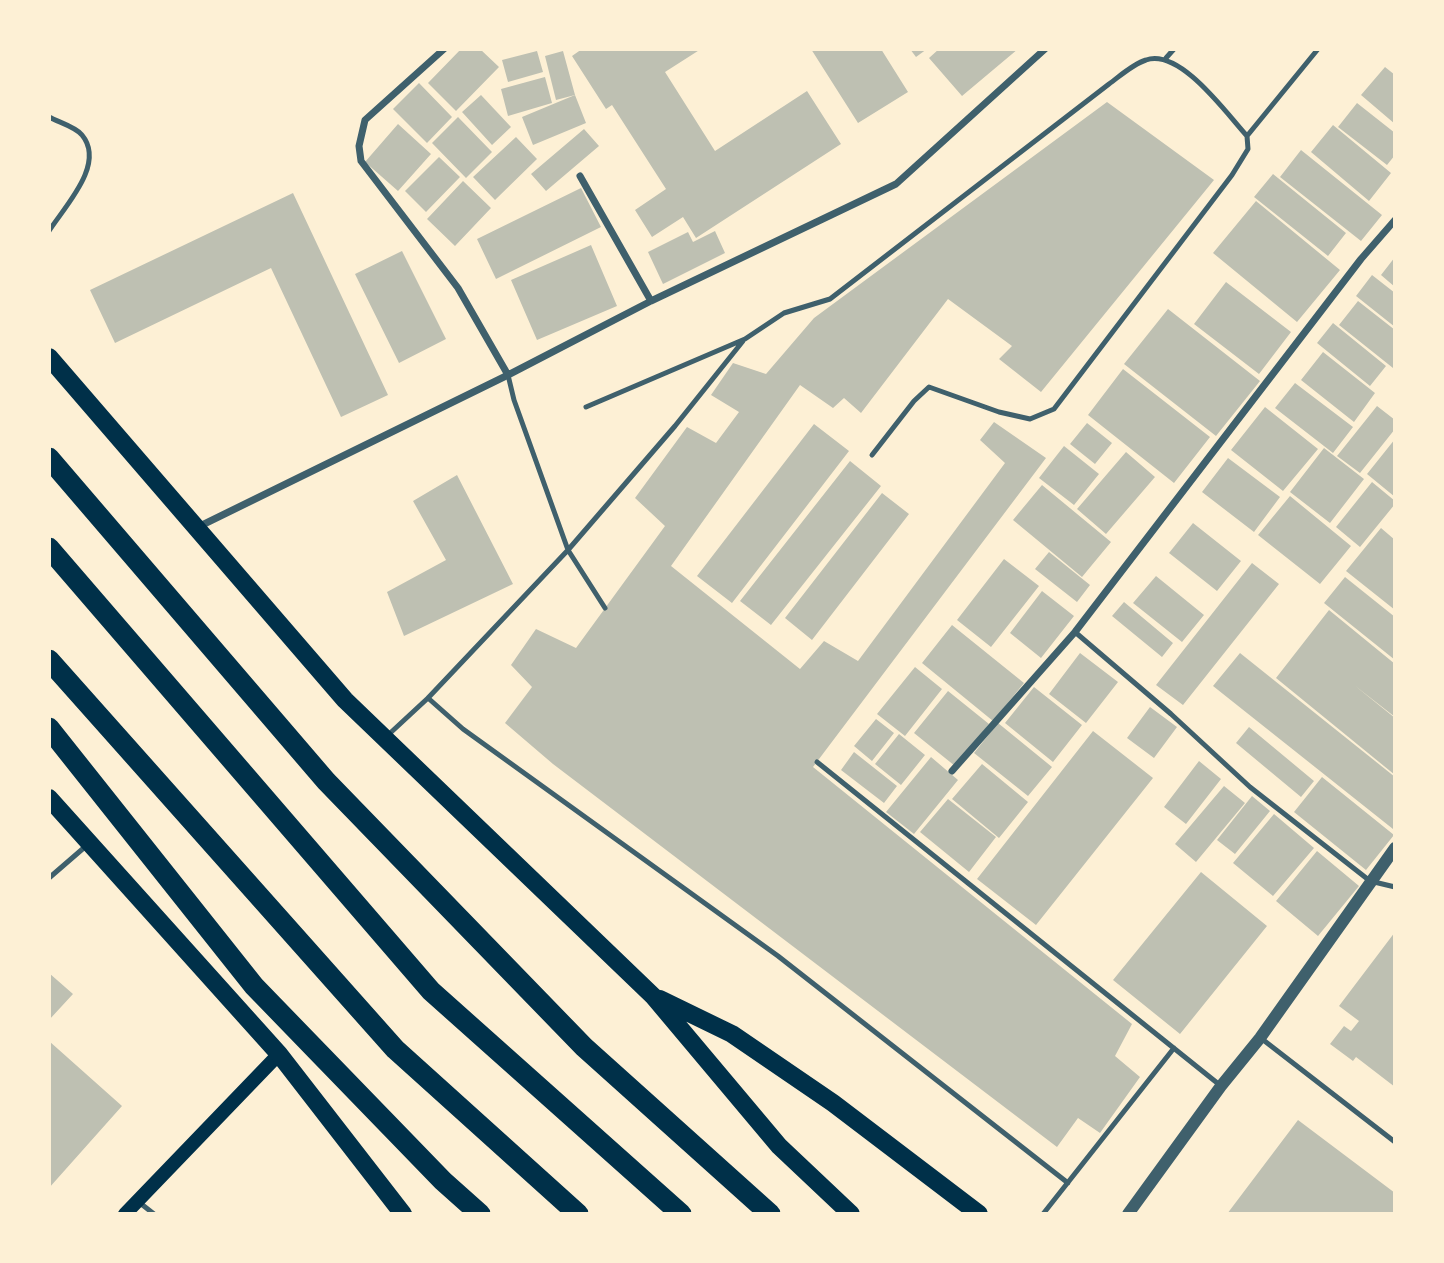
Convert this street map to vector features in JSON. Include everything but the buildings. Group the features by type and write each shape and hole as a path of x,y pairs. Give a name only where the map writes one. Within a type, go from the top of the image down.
{"highway":[{"path":"49,458 326,781 584,1047 770,1214"},
{"path":"49,548 431,991 681,1214"},
{"path":"49,660 395,1049 578,1214"},
{"path":"49,728 254,986 443,1181 481,1214"}],"main road":[{"path":"49,357 345,700 653,996 779,1146 851,1214"},
{"path":"49,799 279,1054 401,1211"},
{"path":"653,996 732,1034 833,1102 979,1214"},
{"path":"125,1214 279,1054"}],"street":[{"path":"444,49 365,120 358,153 361,161 458,288 508,375"},
{"path":"197,527 508,375 651,301 897,184 1045,49"},
{"path":"580,176 651,301"},
{"path":"952,771 1075,632 1361,259 1395,220"},
{"path":"1128,1214 1260,1038 1395,848"}],"lane":[{"path":"1166,58 1174,49"},
{"path":"1247,136 1318,49"},
{"path":"586,407 745,339 785,313 830,299 1109,84 1147,60 1166,58 1191,75 1247,136 1248,149 1232,175 1054,409 1030,419 999,412 929,387 914,401 872,455"},
{"path":"49,117 82,134 91,153 89,170 49,231"},
{"path":"385,739 428,698 568,550 675,426 745,339"},
{"path":"508,375 514,400 568,550 604,608"},
{"path":"1075,632 1171,714 1250,787 1370,881 1395,887"},
{"path":"428,698 463,729 778,956 1068,1183"},
{"path":"817,762 1222,1086"},
{"path":"49,878 89,843"},
{"path":"1260,1038 1395,1142"},
{"path":"1043,1214 1174,1048"},
{"path":"138,1201 154,1214"}]}
